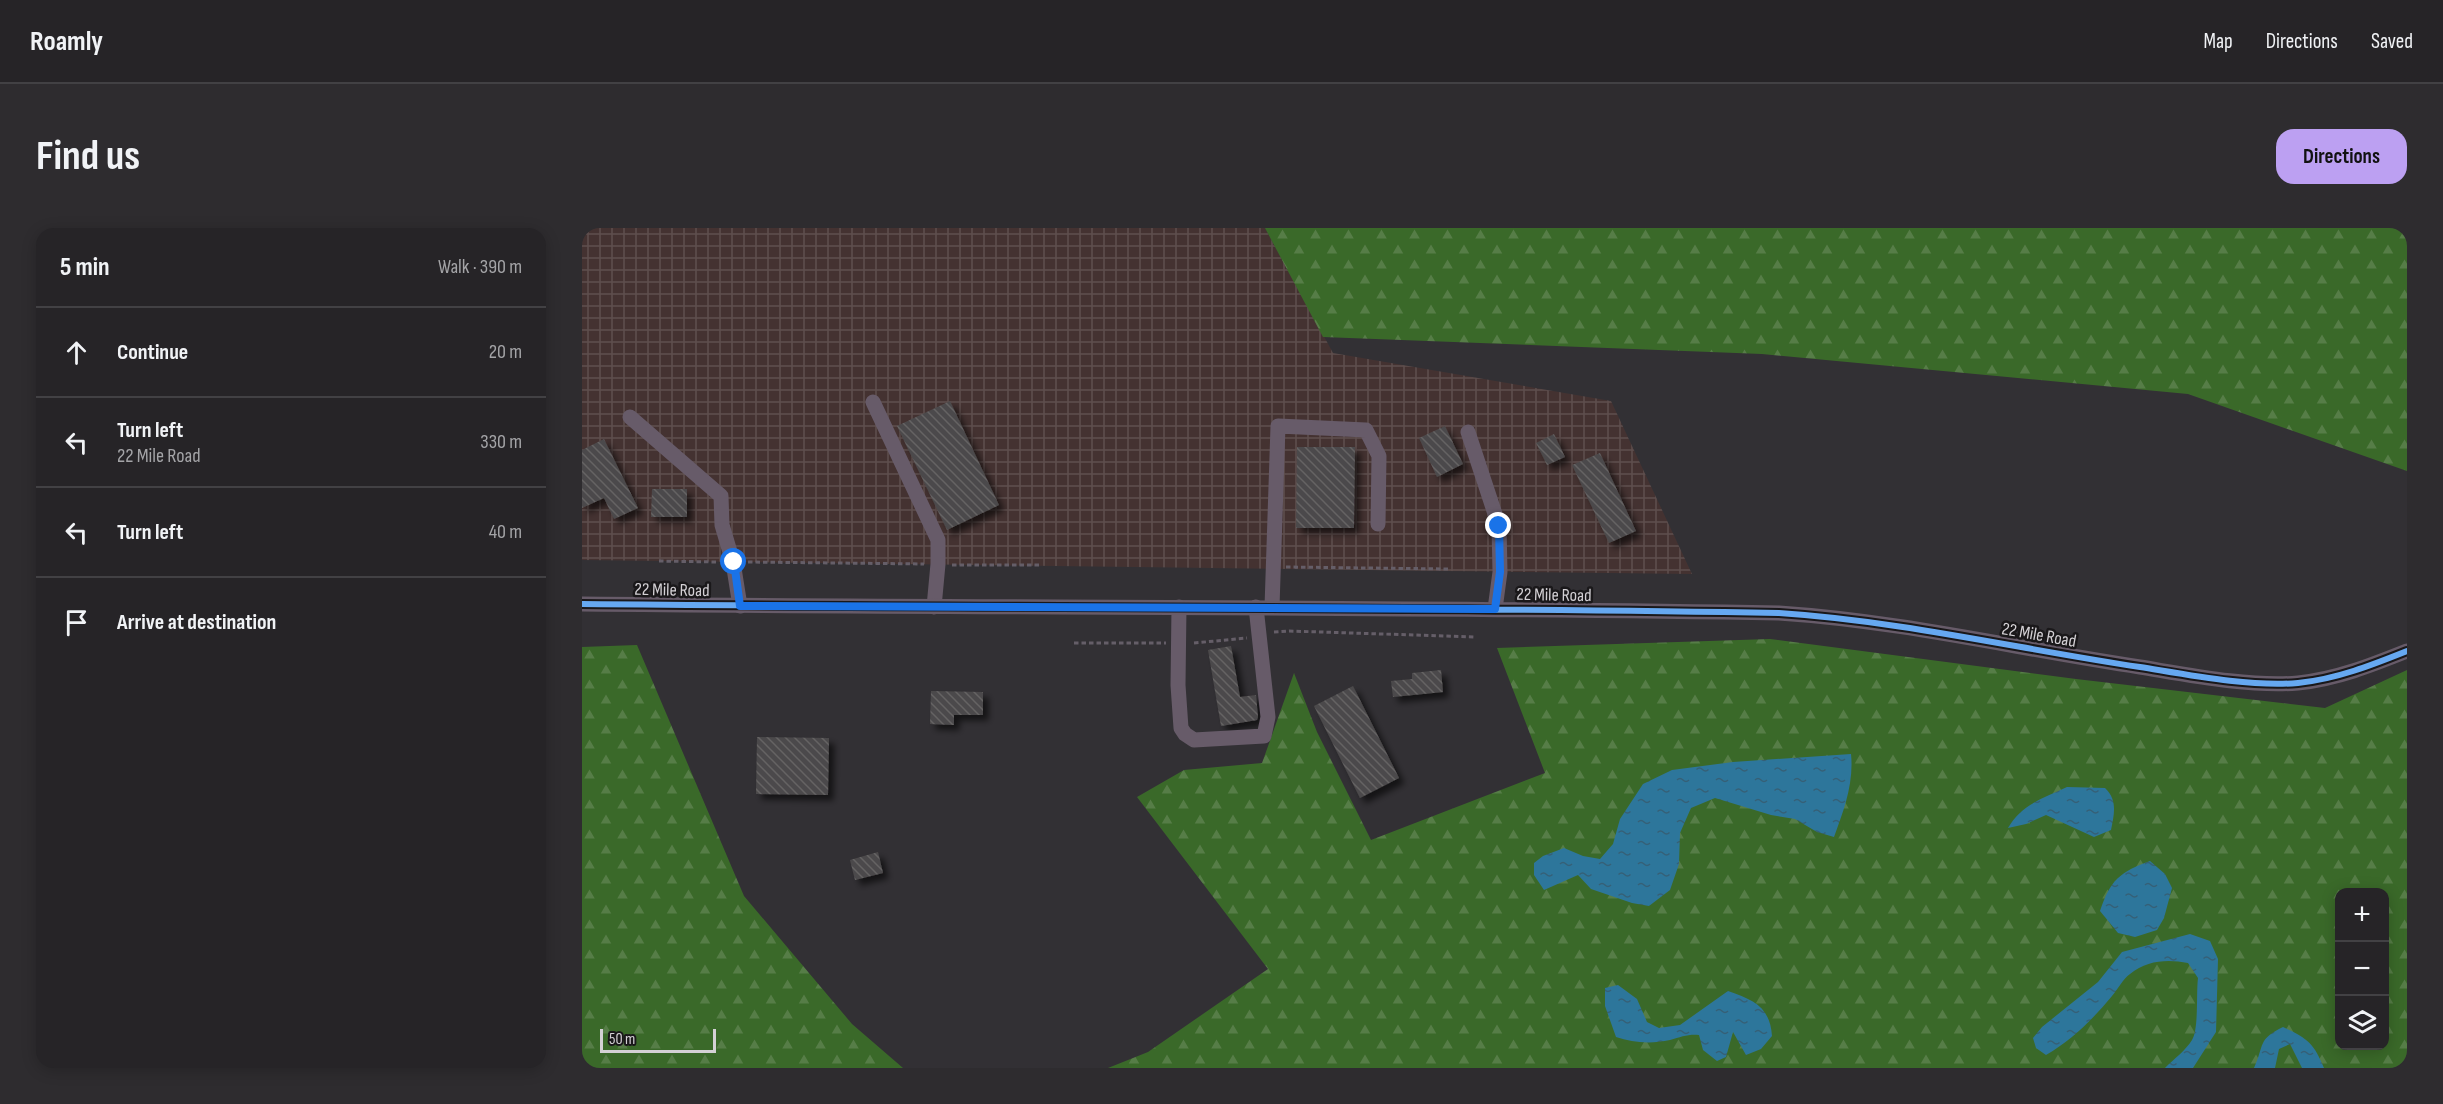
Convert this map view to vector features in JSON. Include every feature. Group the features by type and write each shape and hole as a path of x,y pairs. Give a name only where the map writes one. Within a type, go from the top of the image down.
{"street":[{"path":"873,402 938,540 939,564 934,607"},
{"path":"630,417 721,496 722,525 734,562 740,606"},
{"path":"1179,608 1178,685 1181,728 1194,740 1264,736 1268,717 1264,607 1274,567 1278,426 1366,430 1379,456 1378,524"},
{"path":"1468,432 1499,526 1500,572 1495,609"},
{"name":"22 Mile Road","path":"582,604 1264,607 1779,613 1842,617 2197,676 2297,683 2362,670 2407,651"}],"path":[{"path":"659,561 1039,565"},
{"path":"1274,567 1449,569"}],"shaded area":[{"path":"582,228 1265,228 1333,353 1611,401 1692,574 582,560"}],"green space":[{"path":"1265,228 2407,228 2407,471 2188,394 1762,354 1323,337"},
{"path":"1770,639 2076,679 2325,708 2407,670 2407,1068 1108,1068 1148,1052 1268,969 1137,797 1184,770 1262,763 1294,673 1317,732 1371,840 1545,773 1497,648"},
{"path":"637,645 744,896 852,1024 903,1068 582,1068 582,647"}],"water":[{"path":"1851,754 1850,786 1834,837 1817,832 1795,819 1771,815 1715,798 1691,808 1680,833 1679,864 1670,890 1649,906 1632,903 1591,889 1578,875 1544,890 1534,875 1534,863 1543,856 1564,848 1583,856 1600,859 1613,844 1620,819 1643,784 1672,770 1733,762"},
{"path":"2067,787 2105,788 2113,803 2111,830 2094,837 2046,815 2026,824 2008,828 2019,813 2026,808"},
{"path":"2150,861 2165,874 2172,888 2164,918 2157,930 2135,937 2118,933 2100,911 2104,900 2112,884 2118,878 2131,869"},
{"path":"2190,934 2210,941 2218,959 2216,1032 2193,1068 2165,1068 2189,1044 2196,1028 2198,978 2188,963 2165,961 2151,963 2137,969 2125,979 2090,1021 2065,1043 2046,1055 2036,1048 2033,1038 2042,1027 2098,982 2122,952"},
{"path":"1618,985 1637,999 1647,1022 1659,1028 1680,1025 1728,991 1746,998 1764,1011 1771,1026 1772,1036 1761,1049 1746,1055 1733,1032 1726,1057 1717,1061 1703,1050 1699,1035 1649,1042 1629,1041 1616,1037 1605,1006 1605,988"},
{"path":"2283,1027 2309,1042 2324,1068 2302,1068 2290,1044 2279,1049 2275,1068 2254,1068 2265,1039"}],"building":[{"path":"950,401 999,505 947,530 897,426"},
{"path":"1445,426 1463,464 1437,477 1419,438"},
{"path":"1554,434 1565,457 1547,465 1536,443"},
{"path":"604,439 638,508 614,519 604,498 582,508 582,450"},
{"path":"1297,447 1355,447 1354,528 1296,528"},
{"path":"1600,453 1636,531 1609,543 1572,465"},
{"path":"652,489 687,489 687,517 651,517"},
{"path":"1231,646 1240,697 1256,695 1258,717 1257,720 1221,726 1208,650"},
{"path":"1441,670 1443,692 1393,697 1391,681 1412,679 1412,673"},
{"path":"1353,686 1399,778 1360,798 1314,706"},
{"path":"931,691 983,692 983,715 954,715 954,725 930,724"},
{"path":"757,737 829,738 828,795 756,794"},
{"path":"878,852 883,873 855,880 850,860"}],"cycle path":[{"path":"582,604 1779,613 1870,622 2199,677 2279,684 2340,675 2407,651"}],"route":[{"path":"734,562 740,606 1495,609 1500,572 1499,526"}]}
